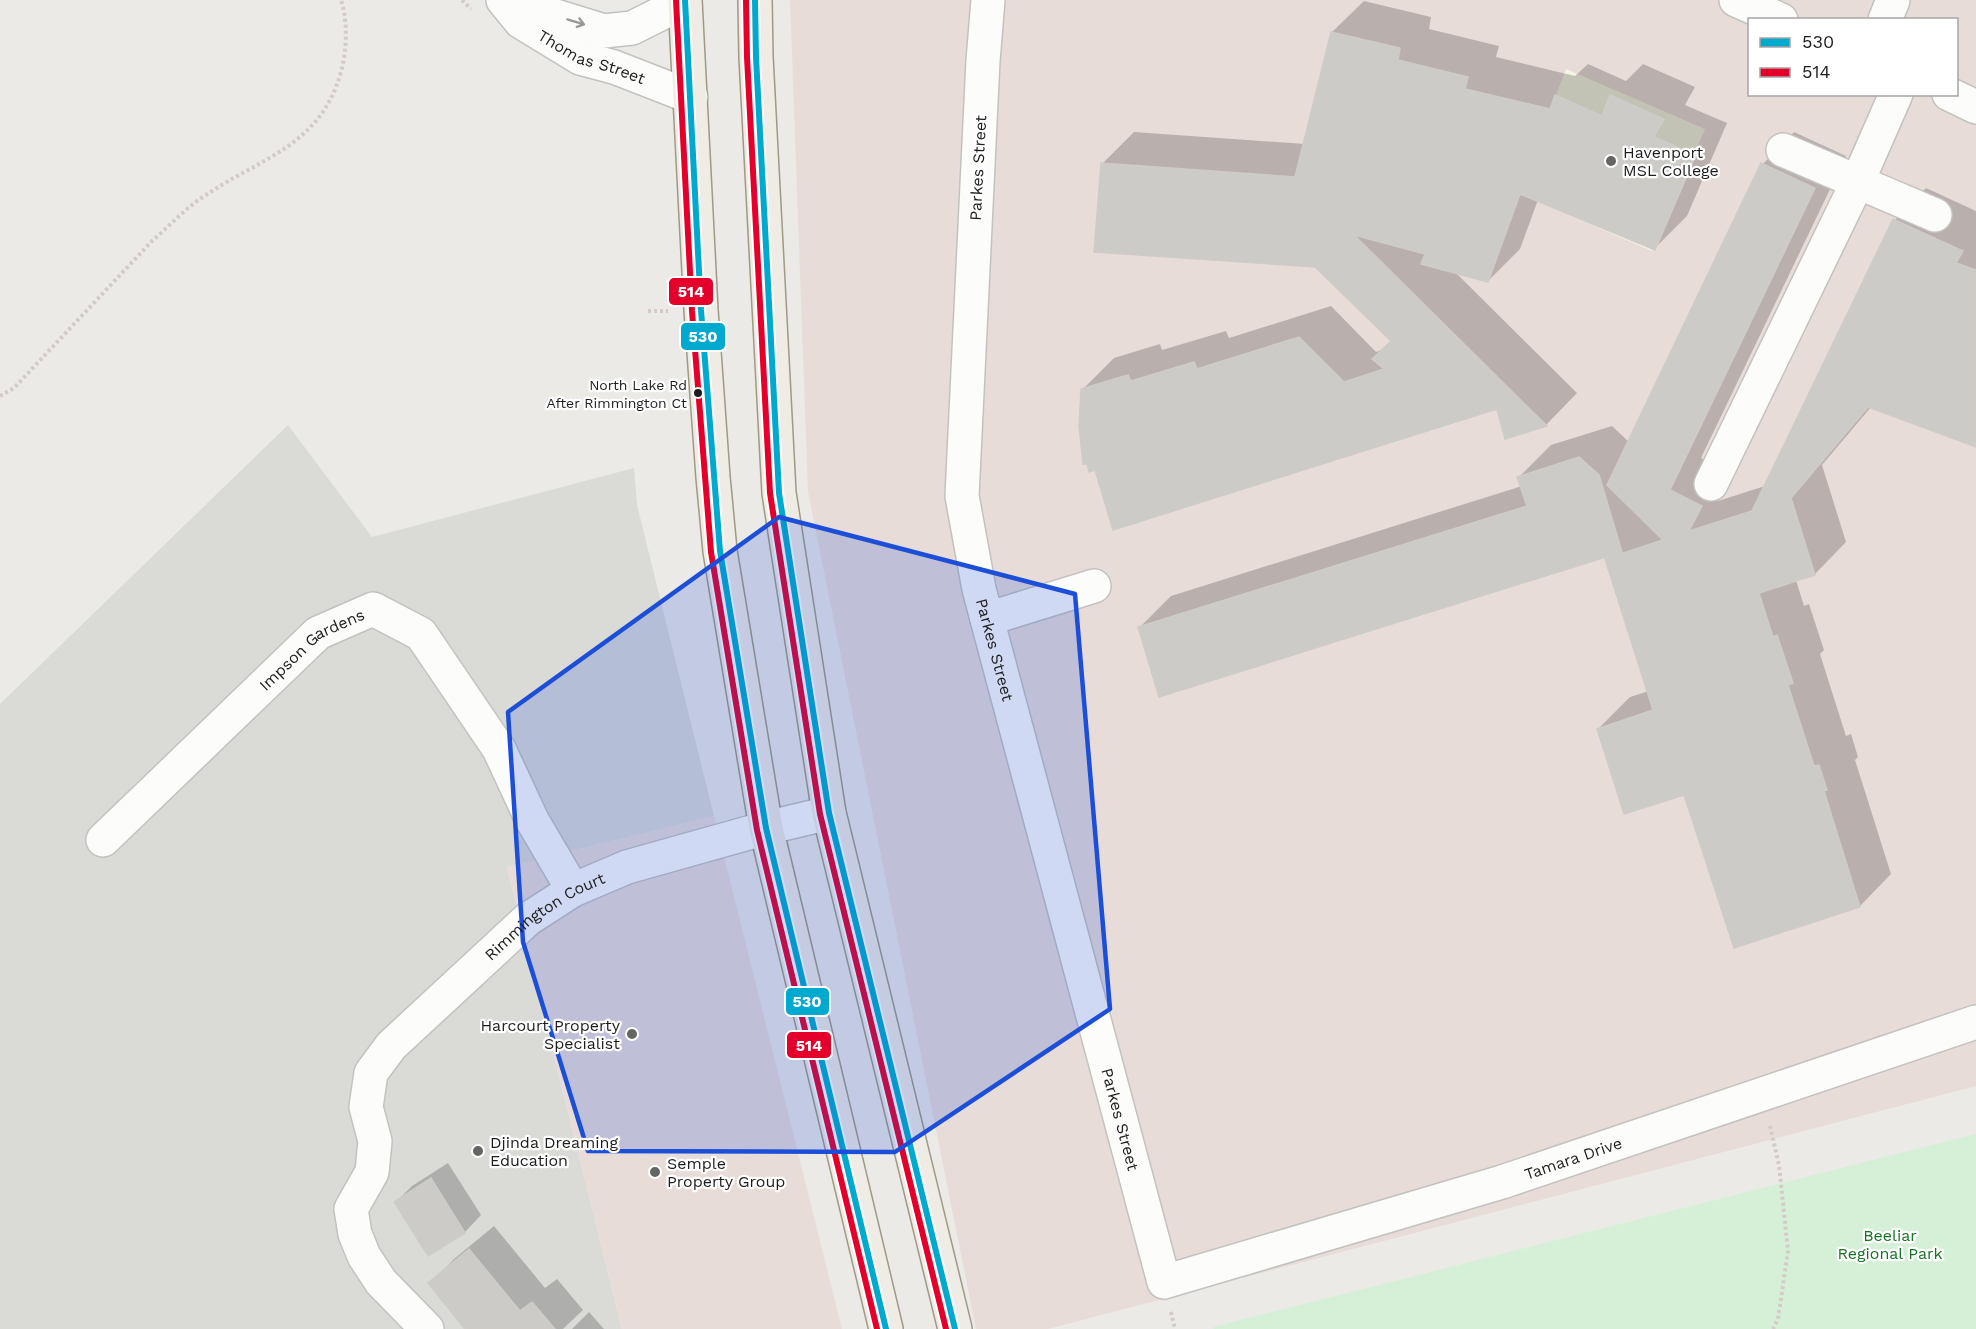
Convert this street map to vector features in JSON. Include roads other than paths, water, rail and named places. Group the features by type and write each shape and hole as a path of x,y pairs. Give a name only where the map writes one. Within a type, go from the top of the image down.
{"main road":[{"path":"685,0 702,310 720,551 766,828 886,1329"},
{"path":"755,0 779,493 829,813 955,1329"}],"street":[{"name":"Thomas Street","path":"503,0 521,22 580,58 614,67 691,97"},
{"name":"Thomas Street","path":"522,0 536,10 604,31 632,28 662,13 673,0"},
{"name":"Parkes Street","path":"988,0 962,496 979,589 1164,1282"},
{"path":"1737,0 1777,18"},
{"path":"1886,18 1893,0"},
{"path":"1711,484 1857,183 1895,96"},
{"path":"1953,96 1976,107"},
{"path":"1783,150 1935,215"},
{"path":"987,619 1094,586"},
{"name":"Impson Gardens","path":"103,840 318,633 373,609 421,634 499,749 532,820 573,890"},
{"name":"Rimmington Court","path":"427,1329 381,1282 364,1256 355,1234 351,1209 372,1172 375,1141 366,1107 371,1073 391,1046 528,919 573,890 627,867 829,813"},
{"name":"Tamara Drive","path":"1164,1282 1502,1182 1976,1022"}],"place":[{"name":"Havenport MSL College","path":"1611,161"},
{"name":"North Lake Rd After Rimmington Ct","path":"698,393"},
{"name":"Harcourt Property Specialist","path":"632,1034"},
{"name":"Djinda Dreaming Education","path":"478,1151"},
{"name":"Semple Property Group","path":"655,1172"}],"park label":[{"name":"Beeliar Regional Park","path":"1890,1244"}]}
